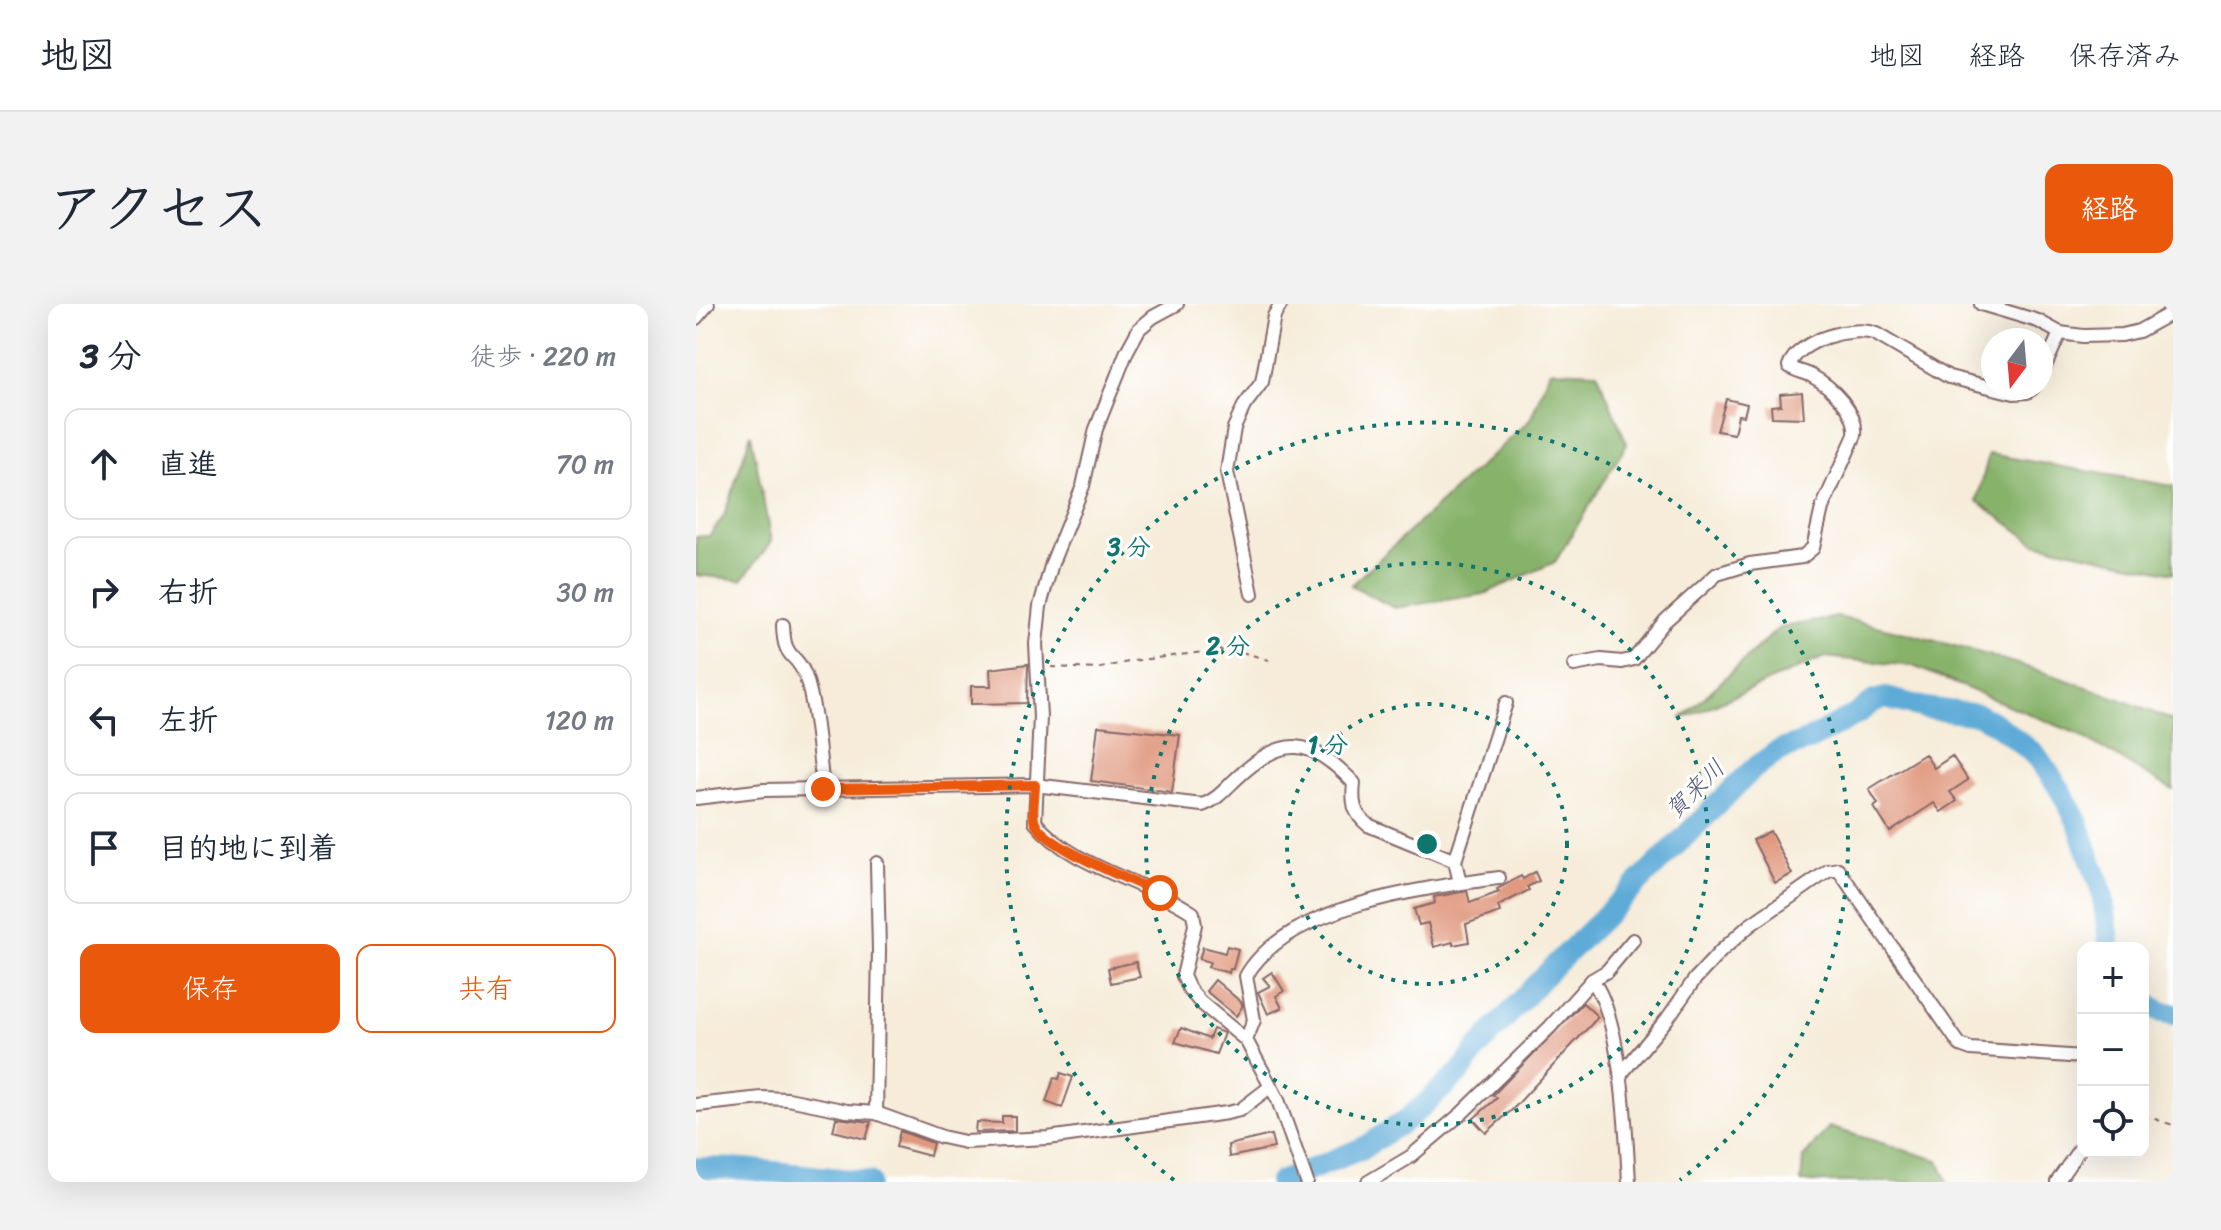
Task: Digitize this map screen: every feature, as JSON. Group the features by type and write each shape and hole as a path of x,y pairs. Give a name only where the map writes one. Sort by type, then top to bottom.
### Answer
{"street":[{"path":"696,318 708,304"},
{"path":"1177,304 1139,329 1113,382 1096,429 1083,486 1052,563 1040,606 1036,644 1040,717 1035,822 1044,833 1076,854 1160,893 1193,913 1195,925 1183,976 1200,1002 1246,1040 1278,1100 1307,1182"},
{"path":"1252,594 1227,472 1234,428 1244,406 1262,382 1274,316 1281,304"},
{"path":"1981,304 2038,321 2060,333 2122,335 2139,331 2173,312"},
{"path":"1574,665 1634,659 1665,621 1717,574 1750,564 1802,557 1813,548 1822,508 1855,435 1856,425 1855,418 1817,378 1794,371 1789,366 1798,351 1845,331 1864,330 1949,377 1981,385"},
{"path":"2053,348 2060,333"},
{"path":"783,625 784,647 804,672 809,692 823,789"},
{"path":"1460,883 1455,861 1506,703"},
{"path":"696,798 764,790 1035,785 1202,805 1211,802 1241,774 1278,749 1306,747 1325,757 1354,783 1353,807 1358,818 1455,861"},
{"path":"876,1113 877,863"},
{"path":"1621,1074 1667,1019 1695,979 1721,951 1750,925 1828,871 1838,869 1960,1045 1971,1049 2077,1057"},
{"path":"1246,1040 1254,1020 1246,976 1283,936 1338,910 1460,883 1499,878"},
{"path":"1368,1182 1410,1157 1462,1113 1550,1027 1592,980 1607,971 1633,940"},
{"path":"1592,980 1601,991 1621,1074 1629,1182"},
{"path":"696,1105 762,1098 788,1099 847,1111 876,1113 965,1142 1048,1138 1227,1113 1240,1110 1270,1087"},
{"path":"2057,1182 2077,1153"}],"path":[{"path":"1038,667 1096,669 1218,650 1269,660"},
{"path":"2149,1117 2173,1125"}],"green space":[{"path":"1550,370 1597,372 1627,444 1555,562 1484,594 1394,608 1351,585 1530,420"},
{"path":"751,434 771,542 742,580 696,575 696,536 709,536 724,516"},
{"path":"1989,454 2173,486 2173,573 2035,543 1977,501"},
{"path":"1838,617 2008,661 2173,721 2173,790 2078,734 1913,666 1825,657 1681,719 1779,628"},
{"path":"1829,1127 1938,1160 1948,1182 1801,1182 1803,1158"}],"building":[{"path":"1802,392 1804,418 1772,417 1771,406 1781,405 1780,394"},
{"path":"1726,399 1747,404 1744,416 1738,415 1734,434 1717,431"},
{"path":"1028,664 1027,703 971,704 971,686 991,686 990,669"},
{"path":"1098,726 1180,735 1172,792 1091,781"},
{"path":"1925,754 1934,768 1952,756 1968,780 1950,792 1957,801 1941,812 1934,803 1890,832 1874,807 1878,804 1869,789"},
{"path":"1770,831 1792,874 1775,883 1753,840"},
{"path":"1535,872 1539,881 1527,887 1529,890 1498,906 1500,912 1466,924 1469,942 1434,947 1428,923 1419,925 1414,909 1435,903 1434,897 1467,891 1470,903 1499,892 1497,889"},
{"path":"1227,946 1238,949 1229,973 1208,967 1210,962 1199,959 1203,947 1225,953"},
{"path":"1136,962 1140,977 1111,983 1108,968"},
{"path":"1272,972 1284,991 1276,996 1282,1008 1268,1014 1258,992 1270,986 1263,978"},
{"path":"1215,980 1242,1003 1236,1016 1206,991"},
{"path":"1583,1003 1598,1017 1513,1109 1486,1133 1473,1119 1497,1098 1493,1095"},
{"path":"1181,1028 1209,1039 1213,1029 1224,1033 1216,1054 1175,1042"},
{"path":"1061,1073 1073,1077 1062,1108 1046,1102 1054,1078 1059,1079"},
{"path":"1002,1116 1015,1116 1015,1131 975,1132 976,1122 1002,1123"},
{"path":"836,1118 871,1122 866,1139 833,1131"},
{"path":"900,1131 933,1143 930,1156 896,1147"},
{"path":"1271,1135 1274,1148 1229,1157 1228,1145"}],"waterway":[{"name":"賀来川","path":"1280,1182 1363,1148 1409,1118 1461,1071 1540,980 1753,769 1776,752 1809,740 1857,714 1874,701 1886,698 1925,708 1979,715 2036,755 2078,823 2102,892 2109,942"},
{"name":"賀来川","path":"2149,1005 2173,1014"},
{"name":"賀来川","path":"696,1168 745,1169 869,1182"}],"route":[{"path":"823,789 1035,785 1035,822 1044,833 1076,854 1160,893"}]}
